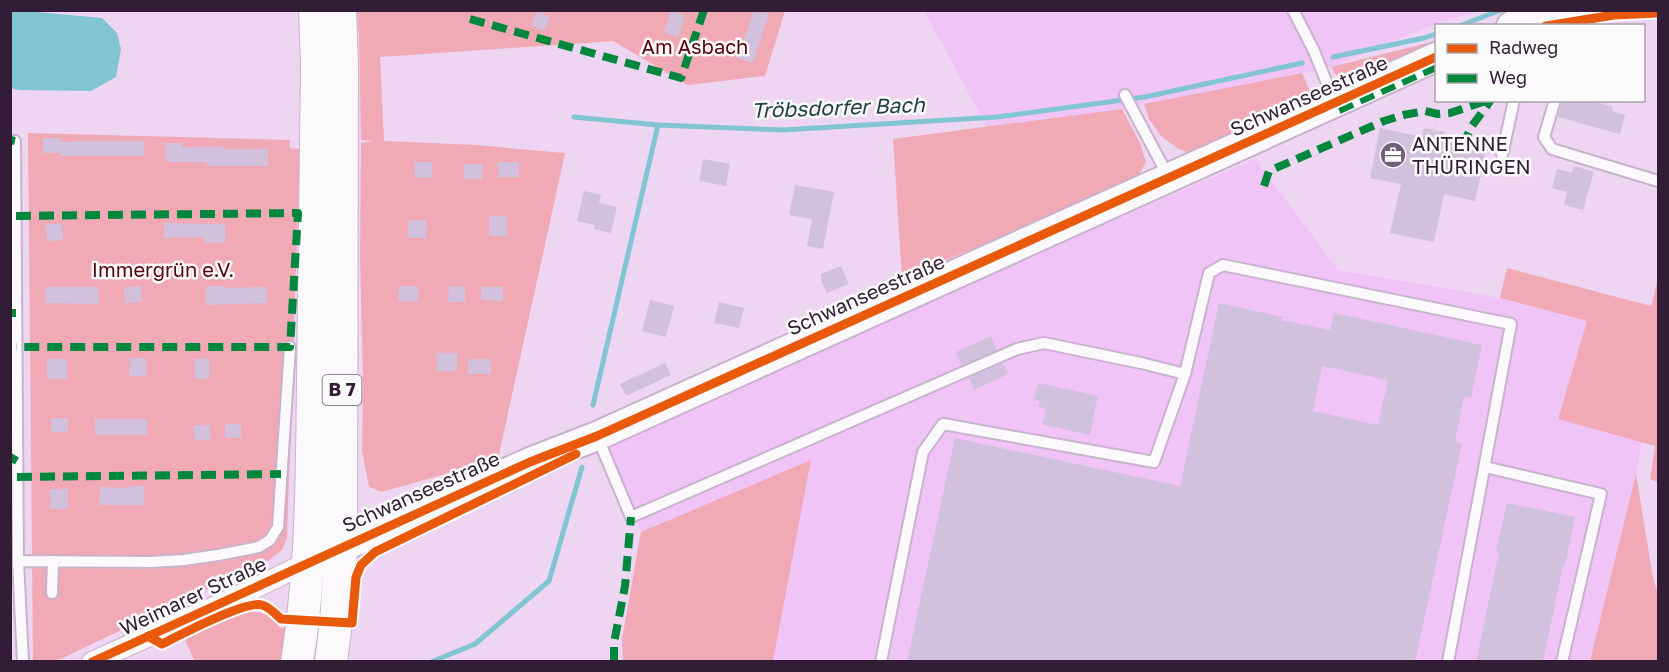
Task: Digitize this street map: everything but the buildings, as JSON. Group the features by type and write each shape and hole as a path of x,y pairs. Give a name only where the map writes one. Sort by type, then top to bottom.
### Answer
{"main road":[{"name":"B 7","path":"297,662 304,621 312,482 317,66 315,10"},
{"name":"B 7","path":"331,662 341,548 340,10"}],"street":[{"path":"1522,24 1575,10"},
{"name":"Schwanseestraße","path":"308,562 530,462 597,436 1435,58"},
{"name":"Weimarer Straße","path":"92,662 308,562"}],"lane":[{"path":"1293,10 1314,51 1335,104"},
{"path":"1125,95 1169,179"},
{"path":"1503,155 1514,102"},
{"path":"1554,102 1544,137 1552,149 1659,181"},
{"path":"15,141 18,561 23,662"},
{"path":"881,662 924,452 943,424 1154,462 1185,374 1209,273 1223,265 1511,324 1449,662"},
{"path":"597,436 631,517 1017,349 1044,343 1185,374"},
{"path":"18,561 184,560 259,547 270,540 278,527 290,347"},
{"path":"1485,467 1602,494 1562,662"},
{"path":"52,593 53,561"}],"path":[{"path":"1432,139 1437,117"}],"shaded area":[{"path":"10,11 102,18 117,33 121,49 116,77 91,91 11,88"},
{"path":"924,11 1479,11 1437,23 1331,67 1122,109 987,127"},
{"path":"1255,159 1338,270 1500,298 1587,321 1558,418 1642,441 1590,662 773,661 811,461 641,532 604,442"}],"green space":[{"name":"Am Asbach","path":"357,11 785,11 765,76 688,85 613,41 380,57 384,141 476,145 565,153 498,459 382,492 369,487 362,451 361,143 374,141 361,140"},
{"path":"1435,41 1435,44 1351,78 1336,75 1331,67"},
{"path":"1302,73 1310,91 1307,103 1201,151 1189,153 1177,148 1161,136 1149,119 1144,104"},
{"path":"1122,109 1140,143 1146,162 1139,175 1076,206 902,278 893,139"},
{"name":"Immergrün e.V.","path":"28,133 290,140 290,148 300,149 287,538 282,550 269,560 56,661 33,661"},
{"path":"12,142 13,586 11,586"},
{"path":"1507,268 1651,306 1658,279 1658,482 1650,479 1655,446 1558,419 1587,321 1500,298"},
{"path":"811,460 773,661 623,661 622,639 641,532"},
{"path":"1636,474 1653,578 1658,594 1658,661 1590,661"},
{"path":"245,612 265,614 280,628 287,628 286,661 195,662 185,640 227,618"}],"waterway":[{"name":"Tröbsdorfer Bach","path":"1464,24 1501,10"},
{"name":"Tröbsdorfer Bach","path":"1333,57 1435,34"},
{"name":"Tröbsdorfer Bach","path":"574,117 658,125 783,130 997,117 1145,97 1302,63"},
{"name":"Tröbsdorfer Bach","path":"593,405 658,125"},
{"name":"Tröbsdorfer Bach","path":"431,662 475,644 549,581 582,467"}],"marked path":[{"path":"470,19 681,78 704,10"},
{"path":"1339,110 1435,67"},
{"path":"1264,186 1269,171 1384,121 1425,111 1438,114 1450,113 1483,102"},
{"path":"1462,146 1472,126 1490,102"},
{"path":"10,140 15,141"},
{"path":"16,216 298,213 290,347 16,347"},
{"path":"10,313 16,313"},
{"path":"10,457 17,461"},
{"path":"17,477 281,474"},
{"path":"614,662 614,643 625,586 631,517"}],"cycle path":[{"path":"1558,24 1614,15 1658,13"},
{"path":"92,662 530,462 597,436 1435,57"},
{"path":"148,636 162,644 213,619 254,605 268,607 281,619 352,623 356,577 361,565 375,552 576,454"}],"place":[{"name":"ANTENNE THÜRINGEN","path":"1393,155"}]}
